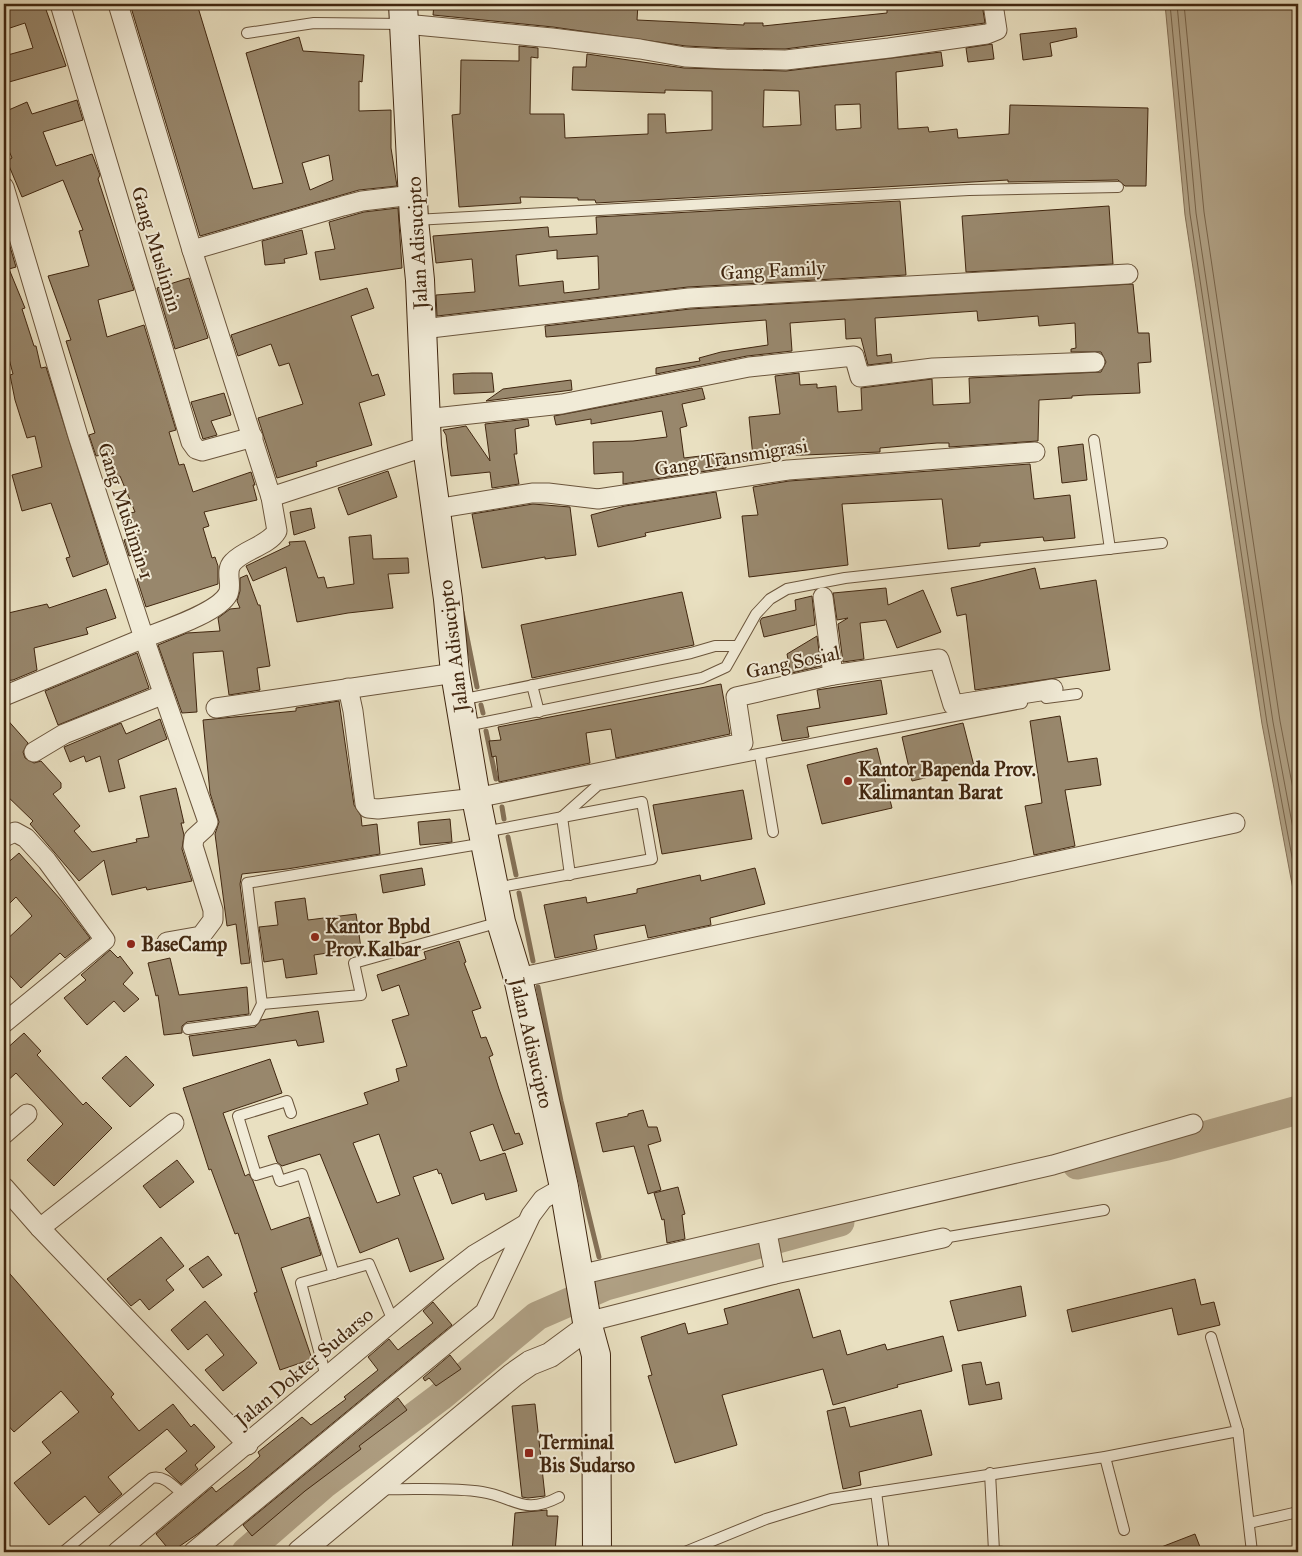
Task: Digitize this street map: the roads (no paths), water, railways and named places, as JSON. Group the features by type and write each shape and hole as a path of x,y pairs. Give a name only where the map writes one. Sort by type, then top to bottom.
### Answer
{"main road":[{"name":"Jalan Adisucipto","path":"404,14 426,432 448,599 455,673 476,798 501,922 518,978 564,1187 583,1300 596,1354 597,1552"}],"street":[{"name":"Gang Muslimin","path":"60,4 191,442 196,449 202,451 253,437"},
{"path":"4,696 211,609 225,599 229,593 228,570 232,563 243,553 272,538 277,531 271,497 253,437 192,250 118,4"},
{"path":"404,14 684,57 786,60 987,34 998,30 993,4"},
{"name":"Gang Muslimin 1","path":"4,187 78,436 162,695 208,822 205,828 194,838 193,846 213,910 213,920 201,936 168,942"},
{"path":"192,250 362,201 414,208"},
{"name":"Gang Family","path":"422,329 690,298 1128,274"},
{"path":"271,497 426,432 749,367 854,356 860,377 934,368 1095,362"},
{"name":"Gang Transmigrasi","path":"435,509 532,493 598,499 788,470 1035,452"},
{"path":"823,597 833,675"},
{"name":"Gang Sosial","path":"476,798 743,743 736,697 833,675 939,659 952,705 1053,689"},
{"path":"216,708 455,673"},
{"path":"348,688 353,711 365,804 368,808 378,810 476,798"},
{"path":"34,752 64,734 162,695"},
{"path":"518,978 1235,823"},
{"path":"4,836 15,832 26,838 47,861 105,940 4,1023"},
{"path":"4,1134 27,1114"},
{"path":"40,1228 174,1123"},
{"path":"550,1355 583,1300 766,1233 1054,1165 1194,1124"},
{"path":"4,1187 40,1228 248,1445"},
{"path":"192,1552 485,1312 491,1304 526,1224 538,1205 564,1187"},
{"name":"Jalan Dokter Sudarso","path":"117,1552 184,1495 248,1445 326,1377 474,1255 526,1224"},
{"path":"766,1233 773,1267"},
{"path":"583,1300 943,1238"},
{"path":"300,1552 513,1375 530,1363 550,1355 596,1354"}],"lane":[{"path":"247,34 314,23 404,14"},
{"path":"414,208 1118,187"},
{"path":"1094,440 1110,549"},
{"path":"461,713 539,712 702,678 726,667 756,614 770,599 787,589 845,578 1162,543"},
{"path":"461,713 532,686 691,654 715,646 737,646"},
{"path":"532,686 539,712"},
{"path":"562,818 598,785 1077,694"},
{"path":"760,755 772,832"},
{"path":"188,1030 254,1020 262,1004 247,883 337,870 484,838 562,818 642,802 652,859 494,888"},
{"path":"562,818 570,874"},
{"path":"262,1004 361,995 354,963 501,922"},
{"path":"291,1113 287,1101 238,1116 256,1175 276,1169 280,1181 302,1174 334,1274"},
{"path":"943,1238 1104,1210"},
{"path":"326,1377 301,1283 369,1264 393,1321"},
{"path":"1211,1337 1238,1431 1252,1552"},
{"path":"685,1552 766,1519 831,1499 990,1473 1105,1457 1238,1431"},
{"path":"1105,1457 1124,1530"},
{"path":"990,1473 994,1550 1004,1552"},
{"path":"63,1552 152,1478 159,1476 184,1495"},
{"path":"377,1489 481,1492 500,1496 518,1505 537,1506 559,1498"},
{"path":"876,1492 884,1552"},
{"path":"1249,1523 1298,1512"}],"water":[{"path":"1165,4 1298,4 1298,916 1262,724 1185,215"}],"waterway":[{"path":"462,612 477,687"},
{"path":"481,705 483,713"},
{"path":"486,731 496,779"},
{"path":"502,807 504,819"},
{"path":"508,837 516,875"},
{"path":"519,893 533,961"},
{"path":"538,987 561,1101 599,1257"},
{"path":"1077,1165 1167,1146 1298,1110"},
{"path":"246,1552 323,1485 440,1397 537,1316 606,1286 840,1222"}],"place":[{"name":"Kantor Bapenda Prov. Kalimantan Barat","path":"848,781"},
{"name":"Kantor Bpbd Prov.Kalbar","path":"315,937"},
{"name":"BaseCamp","path":"131,944"},
{"name":"Terminal Bis Sudarso","path":"529,1453"}]}
